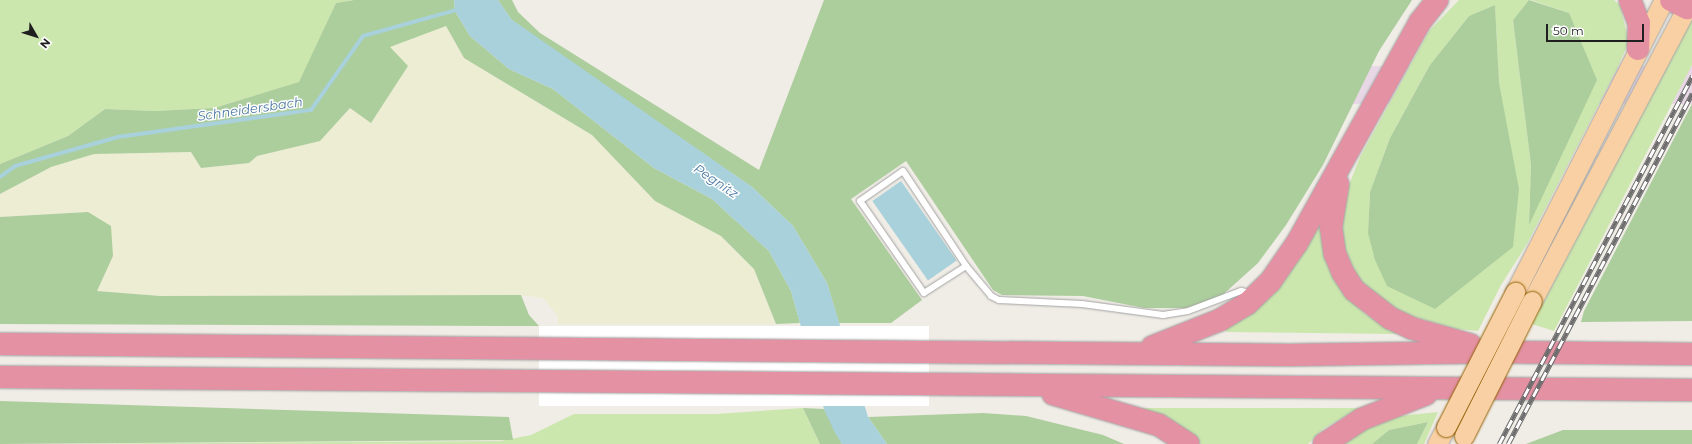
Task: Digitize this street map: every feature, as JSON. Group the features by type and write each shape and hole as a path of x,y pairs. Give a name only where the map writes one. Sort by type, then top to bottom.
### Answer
{"highway":[{"path":"1134,352 1167,343 1220,320 1258,295 1284,264 1343,163 1420,22 1437,0"},
{"path":"1630,0 1639,23 1638,50"},
{"path":"1343,163 1331,228 1335,254 1343,274 1354,290 1390,318 1411,328 1497,352"},
{"path":"0,344 929,350 1289,355 1497,352 1692,354"},
{"path":"0,377 538,381 928,386 1692,390"},
{"path":"1021,386 1133,415 1159,425 1188,444"},
{"path":"1324,444 1376,412 1446,389"}],"main road":[{"path":"1437,444 1664,0"},
{"path":"1462,440 1683,3"}],"lane":[{"path":"966,266 924,293 860,201 904,171 966,266 991,296 999,300 1082,304 1163,315 1188,311 1241,291 1258,295"}],"shaded area":[{"path":"1266,66 1692,66 1692,104 1266,104"}],"green space":[{"path":"0,0 354,0 336,3 300,82 214,108 154,111 105,109 68,136 0,164"},
{"path":"354,0 454,0 455,11 470,36 509,69 553,89 654,168 712,199 769,251 791,291 800,323 776,324 754,269 721,236 655,201 592,135 464,58 446,26 390,47 408,66 371,123 350,108 320,141 257,156 249,163 201,168 191,152 94,154 51,167 0,194 0,164 68,136 105,109 154,111 214,108 299,82 336,3"},
{"path":"498,0 512,0 518,12 540,33 759,170 824,0 1412,0 1379,51 1323,165 1286,225 1258,263 1218,299 1186,308 1144,308 1083,296 1002,295 993,290 906,161 851,199 922,300 891,323 839,323 827,283 793,226 752,187 547,46 511,19"},
{"path":"1459,0 1529,0 1513,20 1531,165 1529,224 1569,13 1531,0 1614,0 1620,5 1629,42 1616,71 1527,244 1501,285 1478,331 1457,329 1404,314 1361,286 1341,240 1345,195 1360,157 1429,31","holes":["1495,5 1499,83 1368,233 1370,192 1390,138 1430,65 1469,16"]},
{"path":"1529,0 1569,13 1597,80 1529,225 1531,165 1513,20"},
{"path":"1495,5 1499,83 1519,189 1513,247 1435,309 1387,286 1375,260 1368,233 1370,192 1390,138 1430,65 1469,16"},
{"path":"1692,18 1692,65 1554,331 1532,324"},
{"path":"446,26 464,58 592,135 655,201 721,236 754,269 776,324 558,324 558,316 543,298 521,295 160,296 97,291 113,256 88,212 0,217 0,194 51,166 94,154 191,152 201,168 249,163 257,156 320,141 350,108 390,47"},
{"path":"1692,104 1692,321 1581,322 1584,311"},
{"path":"88,212 111,226 113,256 97,291 160,296 521,295 529,315 539,326 0,324 0,217"},
{"path":"1323,215 1348,298 1365,314 1397,334 1227,332 1225,329"},
{"path":"0,401 509,417 513,440 0,444"},
{"path":"803,408 820,444 42,444 501,441 531,435 574,414 716,414"},
{"path":"803,408 824,409 842,444 820,444"},
{"path":"1142,408 1359,408 1323,429 1308,444 1201,444 1174,422"},
{"path":"1438,412 1424,444 1417,444 1428,422 1389,430 1372,444 1337,444 1366,427 1399,416"},
{"path":"983,413 1026,416 1103,435 1124,444 887,444 868,417"},
{"path":"1428,422 1417,444 1372,444 1389,430"},
{"path":"1563,430 1692,430 1692,444 1526,444"}],"water":[{"name":"Pegnitz","path":"454,0 498,0 511,19 752,187 793,226 827,283 868,417 887,444 842,444 834,431 824,409 791,291 769,251 712,199 654,168 553,89 509,69 470,36 455,11"},
{"path":"901,181 957,260 928,281 872,201"}],"pier":[{"path":"539,326 929,326 929,406 539,406"}],"waterway":[{"name":"Schneidersbach","path":"0,177 15,166 118,137 311,110 363,36 460,9"}],"railway":[{"path":"1499,444 1692,76"},
{"path":"1508,444 1692,93"}]}
